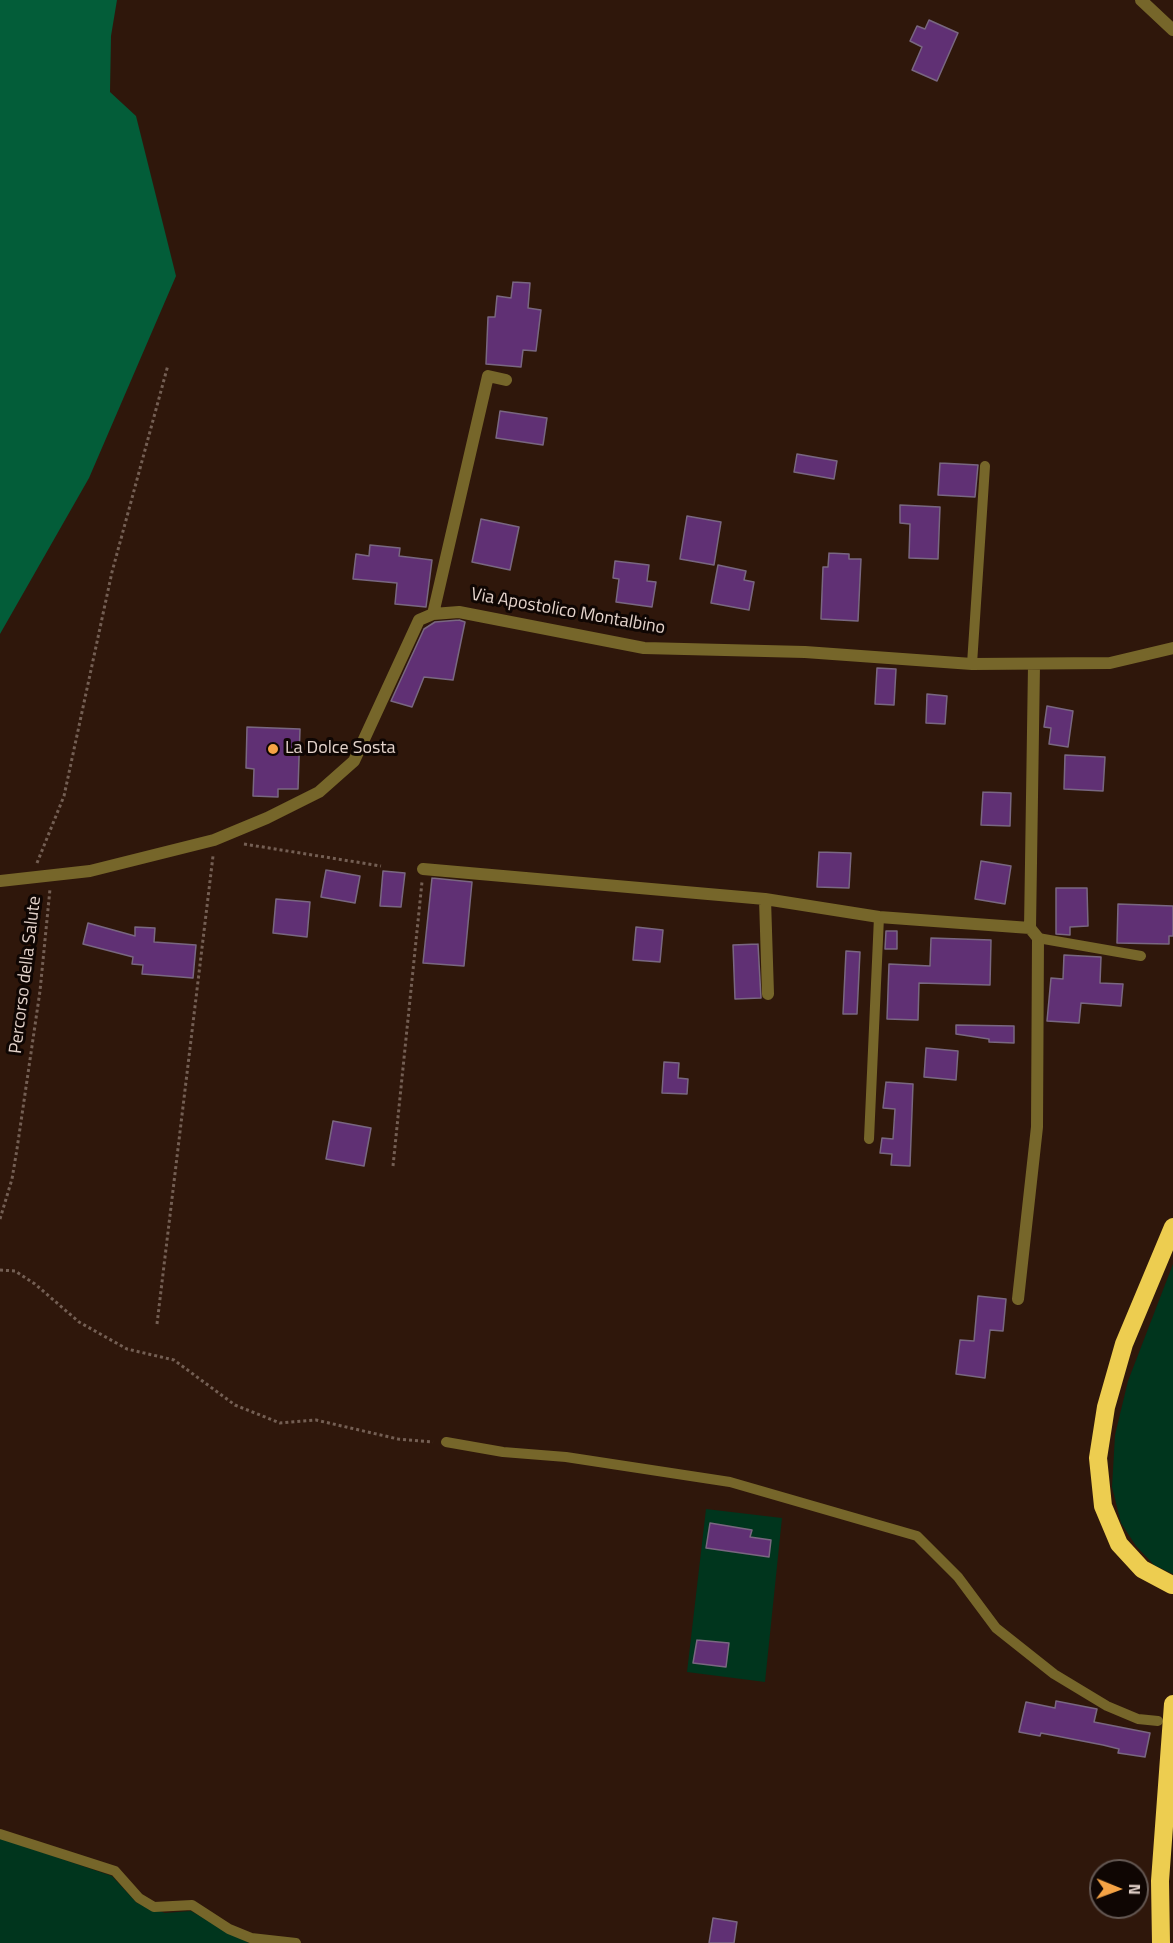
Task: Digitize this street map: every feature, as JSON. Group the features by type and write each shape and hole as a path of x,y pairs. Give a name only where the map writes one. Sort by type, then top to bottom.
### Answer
{"highway":[{"path":"1172,1585 1142,1569 1119,1544 1103,1506 1098,1458 1106,1407 1124,1344 1173,1227"},
{"path":"1161,1943 1160,1881 1173,1704"}],"street":[{"path":"1141,0 1173,30"},
{"path":"0,881 90,871 214,840 267,818 319,792 354,761 419,620 433,614 488,376 506,380"},
{"name":"Via Apostolico Montalbino","path":"433,614 459,612 644,648 804,652 972,664 1110,663 1173,648"},
{"path":"1018,1299 1037,1127 1034,665"},
{"path":"423,868 765,899 879,917 1034,933"},
{"path":"765,899 768,994"}],"lane":[{"path":"972,664 986,466"},
{"path":"869,1139 879,917"},
{"path":"1034,933 1141,956"},
{"path":"446,1442 503,1452 566,1457 730,1482 917,1536 958,1577 996,1628 1054,1674 1107,1706 1138,1719 1158,1721"},
{"path":"0,1834 115,1871 140,1898 154,1907 192,1905 229,1929 251,1938 296,1943"}],"path":[{"path":"31,878 64,796 111,572 168,365"},
{"path":"157,1324 214,840 381,866"},
{"path":"393,1166 423,868"},
{"name":"Percorso della Salute","path":"0,1219 12,1179 27,1082 40,992 51,876"},
{"path":"0,1270 15,1270 79,1322 127,1349 174,1360 235,1405 280,1423 316,1420 398,1439 446,1442"}],"green space":[{"path":"0,0 117,0 111,36 110,92 136,116 176,276 89,478 0,634"},
{"path":"1173,1264 1173,1574 1154,1565 1136,1546 1121,1523 1112,1487 1115,1435 1128,1381"},
{"path":"706,1509 782,1518 765,1682 687,1672"},
{"path":"0,1838 112,1876 137,1903 165,1913 191,1911 249,1943 0,1943"}],"building":[{"path":"929,20 958,33 937,81 912,70 922,47 910,41 917,26 925,29"},
{"path":"513,282 530,283 528,308 541,310 536,351 523,350 521,367 486,364 488,317 495,317 497,296 511,298"},
{"path":"500,411 547,418 543,445 496,438"},
{"path":"797,454 837,461 834,479 794,472"},
{"path":"940,463 978,465 975,497 938,495"},
{"path":"900,505 940,507 938,559 909,558 910,524 900,523"},
{"path":"687,516 721,522 714,565 680,559"},
{"path":"481,519 519,527 510,570 472,562"},
{"path":"370,545 400,548 399,556 432,560 426,607 395,604 397,583 353,579 356,554 369,556"},
{"path":"829,553 849,554 849,559 861,559 858,621 821,619 823,567 828,567"},
{"path":"615,561 649,565 647,581 656,582 652,607 616,602 619,579 613,578"},
{"path":"718,565 746,571 744,580 754,582 749,610 711,603"},
{"path":"459,620 465,622 453,680 424,677 412,707 391,701 424,629 435,622"},
{"path":"877,668 896,669 894,705 875,704"},
{"path":"927,694 947,696 945,724 926,723"},
{"path":"1047,706 1073,711 1068,747 1049,744 1051,728 1044,727"},
{"name":"La Dolce Sosta","path":"247,727 300,729 298,789 278,789 278,797 253,796 254,769 246,768"},
{"path":"1065,755 1105,757 1103,791 1064,789"},
{"path":"983,792 1011,793 1010,826 981,825"},
{"path":"819,852 851,853 849,888 817,887"},
{"path":"981,861 1011,866 1005,904 975,899"},
{"path":"326,870 360,876 355,903 321,897"},
{"path":"383,871 405,873 401,907 380,906"},
{"path":"432,878 472,882 464,966 423,963"},
{"path":"1056,888 1087,888 1088,926 1070,927 1070,935 1056,934"},
{"path":"276,899 310,902 307,937 273,933"},
{"path":"1118,904 1173,906 1173,936 1169,936 1169,944 1117,943"},
{"path":"88,923 135,936 135,927 155,928 154,942 196,945 193,978 142,974 143,965 132,964 133,957 83,944"},
{"path":"636,927 663,930 660,962 633,960"},
{"path":"886,931 897,931 897,949 885,949"},
{"path":"931,938 991,940 990,985 919,983 918,1020 887,1019 889,964 930,966"},
{"path":"758,944 761,998 735,999 733,945"},
{"path":"846,951 860,952 857,1014 843,1014"},
{"path":"1064,955 1101,957 1100,983 1123,984 1121,1006 1081,1003 1079,1023 1047,1021 1051,978 1063,979"},
{"path":"956,1025 1014,1026 1014,1043 989,1042 989,1039 956,1034"},
{"path":"926,1048 958,1051 956,1080 924,1077"},
{"path":"664,1062 679,1063 678,1078 688,1079 687,1094 662,1093"},
{"path":"886,1082 913,1084 910,1166 891,1165 892,1154 880,1153 882,1138 893,1139 895,1109 883,1108"},
{"path":"333,1121 371,1128 364,1166 326,1159"},
{"path":"978,1296 1006,1299 1003,1331 990,1330 985,1378 956,1374 960,1340 974,1341"},
{"path":"710,1523 752,1530 750,1537 771,1540 769,1557 706,1548"},
{"path":"697,1640 729,1643 726,1667 693,1663"},
{"path":"1056,1701 1097,1709 1094,1722 1150,1733 1145,1757 1118,1753 1119,1749 1103,1745 1041,1733 1040,1736 1019,1732 1026,1702 1055,1708"},
{"path":"713,1918 737,1922 734,1943 709,1943"}],"place":[{"name":"La Dolce Sosta","path":"273,749"}]}
